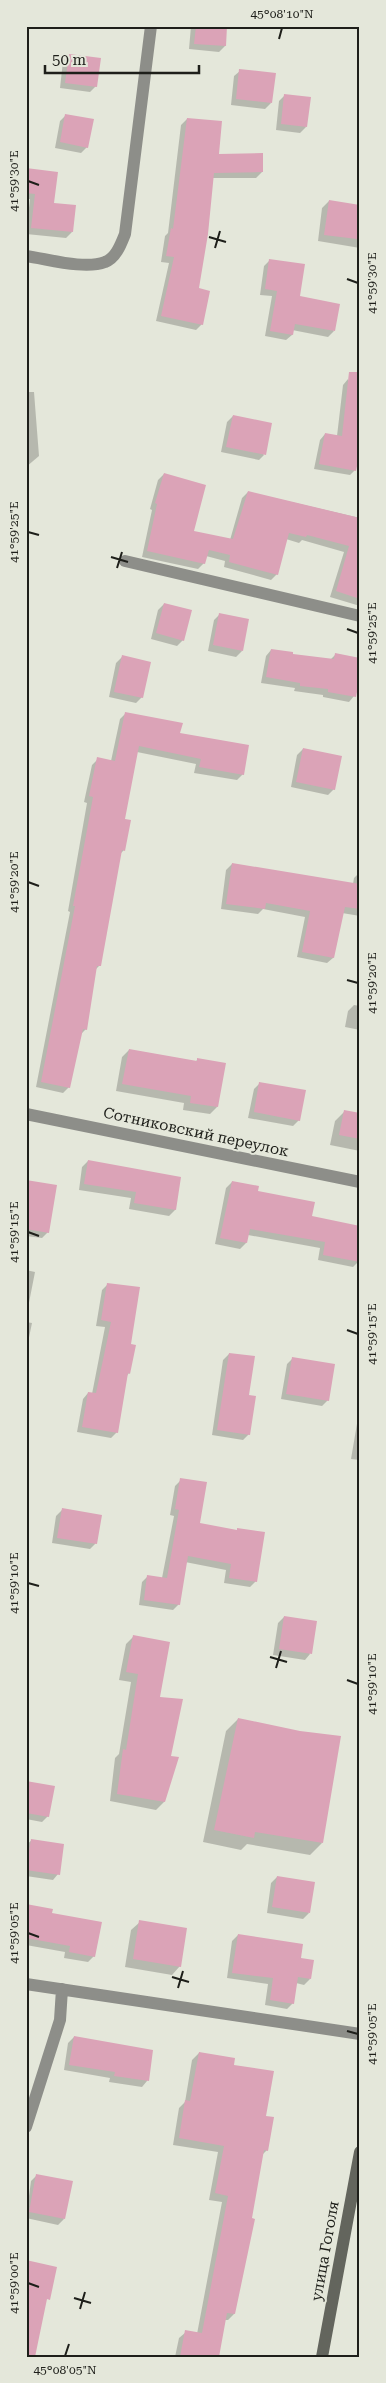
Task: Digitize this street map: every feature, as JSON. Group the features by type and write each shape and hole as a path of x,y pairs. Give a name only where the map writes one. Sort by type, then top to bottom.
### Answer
{"main road":[{"name":"улица Гоголя","path":"322,2357 360,2152"}],"street":[{"path":"26,256 89,265 106,262 117,251 125,234 150,26"},
{"path":"125,561 360,616"},
{"name":"Сотниковский переулок","path":"26,1114 360,1182"},
{"path":"26,1984 360,2034"},
{"path":"26,2127 60,2020 62,1989"}],"building":[{"path":"196,26 227,26 226,46 194,44"},
{"path":"69,54 101,58 97,87 65,83"},
{"path":"239,69 276,73 272,103 236,99"},
{"path":"284,94 311,97 307,127 281,124"},
{"path":"65,114 94,119 88,148 60,142"},
{"path":"187,118 222,121 219,154 263,153 263,172 214,173 208,234 199,288 210,291 203,325 161,316 174,257 166,256 171,228 173,229"},
{"path":"26,168 58,172 54,203 76,205 73,232 31,228 35,194 26,193"},
{"path":"329,200 360,205 357,239 324,235"},
{"path":"269,259 305,264 300,296 340,304 335,331 295,324 293,335 270,331 277,291 265,289"},
{"path":"349,372 360,372 360,452 356,471 319,464 325,433 342,436"},
{"path":"233,415 272,423 266,455 226,447"},
{"path":"164,473 206,485 194,531 233,539 248,491 360,518 360,599 336,591 349,546 307,535 306,537 289,533 278,575 229,562 230,555 209,550 205,564 147,551 157,504 155,503"},
{"path":"164,603 192,610 184,641 156,633"},
{"path":"219,613 249,619 243,651 213,645"},
{"path":"271,649 334,659 335,653 360,658 360,676 356,697 328,692 328,689 300,686 300,683 266,677"},
{"path":"122,655 151,662 143,698 114,692"},
{"path":"125,712 183,723 180,733 249,745 244,775 199,767 201,759 139,746 125,819 131,820 125,851 122,850 101,966 97,966 87,1030 83,1029 70,1088 41,1082 75,906 73,906 93,797 89,796 97,757 115,761"},
{"path":"303,748 342,756 335,790 296,782"},
{"path":"232,863 360,884 360,909 345,907 334,958 302,952 310,911 266,903 265,909 226,904"},
{"path":"129,1049 197,1061 197,1058 226,1063 218,1107 190,1103 191,1096 122,1084"},
{"path":"259,1082 306,1090 300,1121 254,1112"},
{"path":"344,1110 360,1113 360,1139 339,1135"},
{"path":"88,1160 181,1177 176,1210 134,1203 136,1192 84,1184"},
{"path":"26,1180 57,1185 49,1233 26,1229"},
{"path":"232,1181 259,1186 258,1191 315,1202 312,1216 360,1226 360,1262 323,1255 325,1242 250,1229 247,1243 220,1238"},
{"path":"107,1283 140,1287 131,1344 136,1345 130,1374 128,1373 118,1433 82,1427 88,1392 96,1393 111,1322 101,1320"},
{"path":"229,1353 255,1356 249,1395 256,1396 250,1435 217,1430"},
{"path":"292,1357 335,1364 329,1401 286,1394"},
{"path":"180,1478 207,1482 200,1523 237,1530 237,1528 265,1532 257,1582 229,1578 231,1564 188,1556 180,1605 144,1600 147,1575 167,1578 179,1510 175,1509"},
{"path":"62,1508 102,1515 97,1544 57,1538"},
{"path":"284,1616 317,1621 312,1654 279,1649"},
{"path":"133,1635 170,1642 160,1697 183,1699 171,1756 179,1757 165,1802 117,1794 123,1749 126,1750 138,1674 126,1672"},
{"path":"238,1718 300,1731 341,1736 323,1843 255,1832 254,1838 214,1830"},
{"path":"26,1781 55,1786 49,1817 26,1813"},
{"path":"31,1839 64,1844 60,1875 26,1870"},
{"path":"277,1876 315,1882 310,1913 272,1907"},
{"path":"26,1904 53,1909 52,1913 102,1922 95,1957 69,1952 70,1946 26,1938"},
{"path":"139,1920 187,1928 181,1967 133,1959"},
{"path":"238,1934 303,1944 301,1958 314,1960 311,1979 298,1977 294,2004 270,2000 273,1978 232,1973"},
{"path":"74,2036 153,2050 149,2081 114,2076 115,2072 69,2065"},
{"path":"199,2052 235,2058 234,2065 274,2071 266,2116 274,2117 268,2151 264,2150 252,2218 255,2219 235,2314 227,2313 219,2357 180,2357 185,2330 202,2333 228,2196 215,2193 224,2146 179,2138 185,2100 190,2101"},
{"path":"36,2174 73,2181 65,2219 29,2212"},
{"path":"26,2260 57,2267 50,2300 47,2299 35,2357 26,2357"}]}
